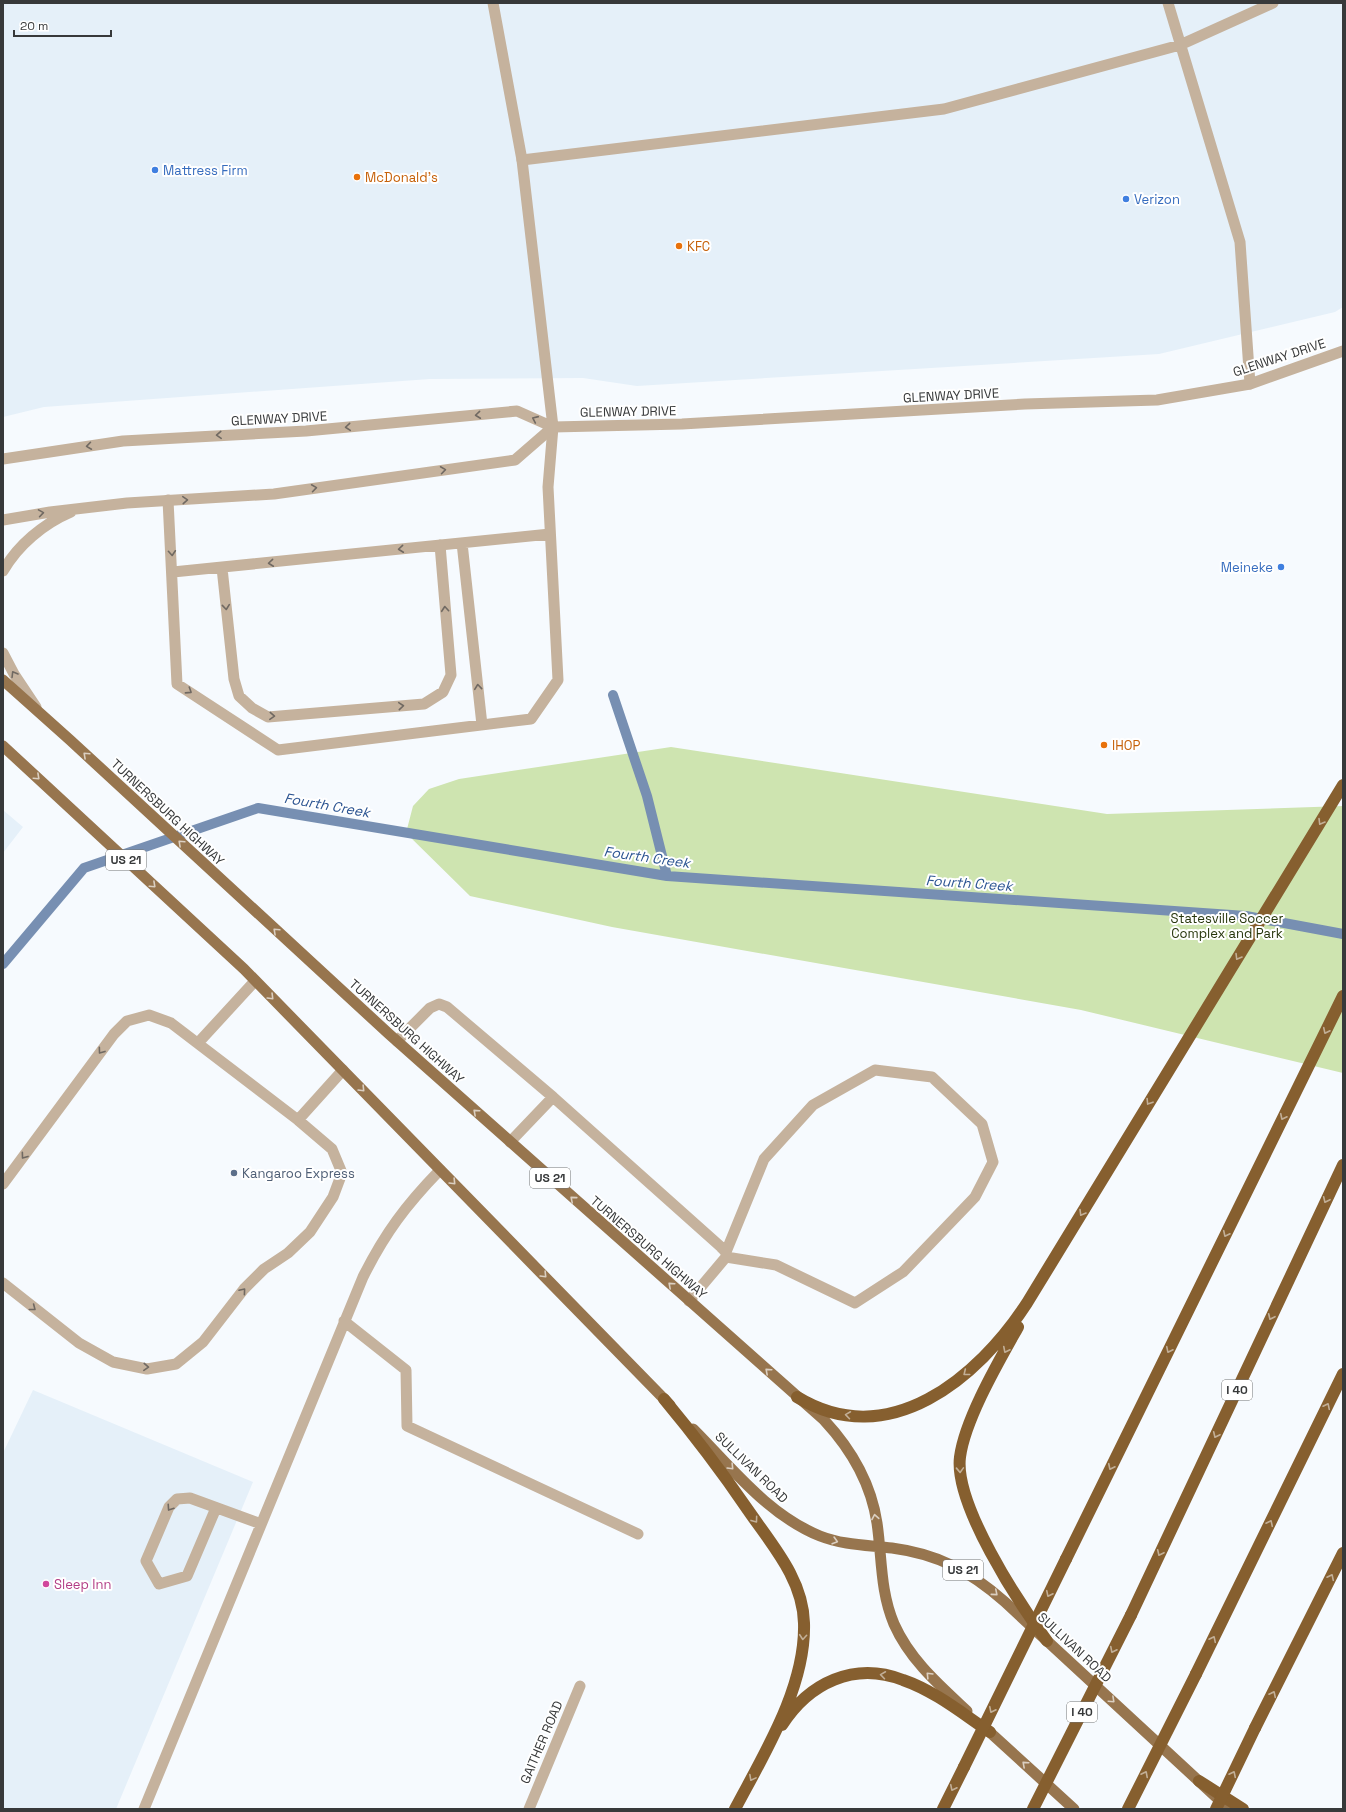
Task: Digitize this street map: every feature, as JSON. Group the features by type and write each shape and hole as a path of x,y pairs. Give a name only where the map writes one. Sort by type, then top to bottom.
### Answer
{"highway":[{"path":"797,1397 820,1409 856,1416 890,1415 920,1404 953,1384 993,1348 1018,1318 1043,1278 1342,787"},
{"path":"943,1809 1343,996"},
{"name":"I 40","path":"1033,1809 1131,1615 1343,1165"},
{"path":"1043,1278 972,1417 962,1447 959,1467 961,1484 966,1499 987,1543 1024,1608 1047,1641"},
{"path":"1128,1809 1343,1374"},
{"path":"664,1399 708,1453 788,1568 798,1591 804,1623 800,1664 793,1687 768,1746 735,1809"},
{"path":"1216,1809 1343,1552"},
{"path":"768,1746 786,1719 817,1688 834,1679 864,1673 892,1676 913,1684 948,1704 990,1732"},
{"path":"1199,1781 1242,1809"}],"main road":[{"name":"TURNERSBURG HIGHWAY","path":"3,680 397,1042 797,1397"},
{"name":"US 21","path":"6,748 244,969 664,1399"},
{"name":"US 21","path":"797,1397 832,1429 847,1447 859,1468 873,1506 881,1574 887,1605 894,1623 906,1646 930,1676 1074,1809"},
{"name":"SULLIVAN ROAD","path":"664,1399 758,1494 789,1520 831,1540 854,1545 922,1554 966,1571 986,1585 1229,1809"}],"street":[{"path":"168,500 173,572 177,684 278,750 531,719 558,680 548,487 553,427 522,160 493,3"},
{"path":"1168,3 1240,242 1250,384"},
{"path":"522,160 944,109 1180,45 1273,3"},
{"name":"GLENWAY DRIVE","path":"3,459 123,441 306,431 517,411 553,427 682,424 1025,404 1156,400 1250,384 1343,351"},
{"path":"3,520 80,508 168,500 274,494 515,460 553,427"},
{"path":"3,571 15,554 44,527 80,508"},
{"path":"173,572 550,534"},
{"path":"462,543 482,725"},
{"path":"222,568 234,679 239,696 252,708 268,717 424,704 443,692 451,675 440,545"},
{"path":"3,653 14,674 44,717"},
{"path":"198,1043 255,981"},
{"path":"397,1042 430,1008 439,1004 447,1007 553,1097 726,1254 776,1265 855,1303 903,1272 975,1197 993,1162 982,1124 932,1077 875,1070 813,1105 764,1159 726,1254 689,1301"},
{"path":"3,1184 114,1034 126,1022 149,1014 171,1022 298,1120 332,1149 342,1173 333,1197 310,1232 288,1253 264,1269 244,1290 203,1342 176,1364 147,1368 113,1362 78,1343 3,1283"},
{"path":"298,1120 343,1070"},
{"path":"510,1142 553,1097"},
{"path":"144,1809 363,1277 384,1237 405,1207 440,1170"},
{"path":"344,1321 406,1370 406,1426 638,1534"},
{"path":"216,1508 188,1576 159,1584 146,1560 169,1507 177,1499 190,1498 261,1524"},
{"name":"GAITHER ROAD","path":"529,1809 580,1686"}],"shaded area":[{"path":"3,3 1343,3 1343,307 1335,312 1159,354 637,386 583,378 430,379 44,407 3,417"},
{"path":"3,810 23,827 3,853"},
{"path":"33,1390 253,1482 116,1809 3,1809 3,1453"}],"green space":[{"name":"Statesville Soccer Complex and Park","path":"671,747 1107,814 1343,806 1343,1073 1081,1010 612,927 470,896 406,833 413,806 429,789 459,779"}],"waterway":[{"path":"613,695 647,796 667,876"},
{"name":"Fourth Creek","path":"3,964 84,868 258,808 667,876 1246,916 1343,934"}],"place":[{"name":"Mattress Firm","path":"155,170"},
{"name":"McDonald's","path":"357,177"},
{"name":"Verizon","path":"1126,199"},
{"name":"KFC","path":"679,246"},
{"name":"Meineke","path":"1281,567"},
{"name":"IHOP","path":"1104,745"},
{"name":"Kangaroo Express","path":"234,1173"},
{"name":"Sleep Inn","path":"46,1584"}]}
